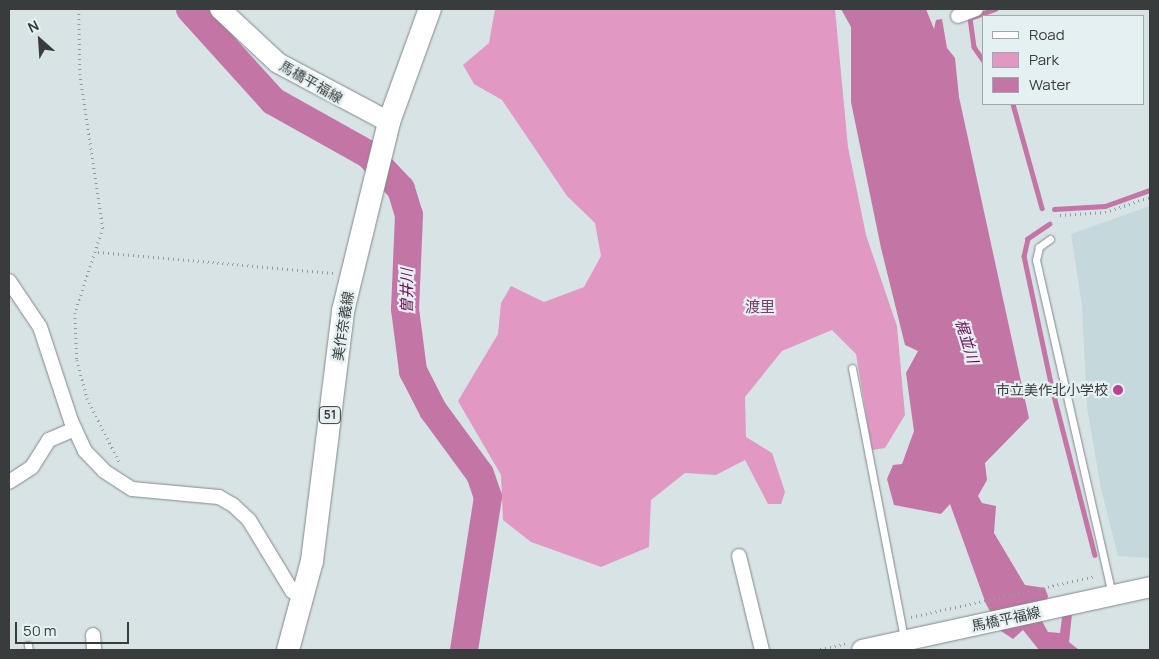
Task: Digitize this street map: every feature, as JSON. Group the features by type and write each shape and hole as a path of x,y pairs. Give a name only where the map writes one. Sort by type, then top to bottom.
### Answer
{"main road":[{"name":"馬橋平福線","path":"220,9 278,63 389,122"},
{"name":"美作奈義線","path":"288,650 312,561 352,276 389,122 430,9"},
{"name":"馬橋平福線","path":"862,650 1150,587"}],"street":[{"path":"958,16 976,9"},
{"path":"9,281 40,327 59,392 75,429 86,450 104,471 132,489 219,497 233,505 248,520 292,591 302,598"},
{"path":"9,482 32,467 49,440 75,429"},
{"path":"739,556 762,650"},
{"path":"93,635 94,650"}],"lane":[{"path":"1050,239 1039,247 1036,260 1110,596"},
{"path":"852,368 908,640"}],"path":[{"path":"79,9 80,74 103,219 98,252 75,313 77,360 87,398 132,489"},
{"path":"1060,215 1105,212 1150,198"},
{"path":"98,252 352,276"},
{"path":"907,618 1100,575"}],"shaded area":[{"name":"市立美作北小学校","path":"1150,206 1150,558 1118,556 1101,489 1087,407 1082,306 1071,234"}],"green space":[{"path":"495,9 835,9 848,147 866,235 897,326 905,415 885,448 872,450 856,354 832,330 782,351 745,397 746,437 772,453 785,492 781,504 768,504 745,460 716,475 685,473 651,500 649,547 601,567 531,542 503,520 501,475 458,401 498,334 501,303 511,286 544,302 584,287 601,256 595,223 567,196 502,100 474,84 463,65 489,43"}],"water":[{"name":"梶並川","path":"841,9 926,9 934,29 936,20 942,19 947,48 955,58 959,97 1029,418 985,463 987,480 978,496 982,503 996,506 994,533 1025,585 1045,588 1048,596 1042,621 1048,632 1060,633 1063,610 1072,614 1069,642 1079,650 1039,650 1023,630 1013,639 1001,631 986,604 950,504 941,514 894,505 887,479 893,465 902,464 914,431 906,373 918,351 905,345 881,248 851,102 851,27"}],"waterway":[{"name":"曽井川","path":"190,9 273,101 368,154 401,189 409,215 405,309 413,371 433,410 480,474 488,497 464,650"},
{"path":"970,18 995,9"},
{"path":"970,18 974,47 982,59"},
{"path":"1013,105 1042,208"},
{"path":"1054,209 1105,206 1150,190"},
{"path":"1050,224 1028,239 1024,256 1053,392 1095,555"}],"place":[{"name":"市立美作北小学校","path":"1118,390"}],"district":[{"name":"渡里","path":"760,307"}]}
